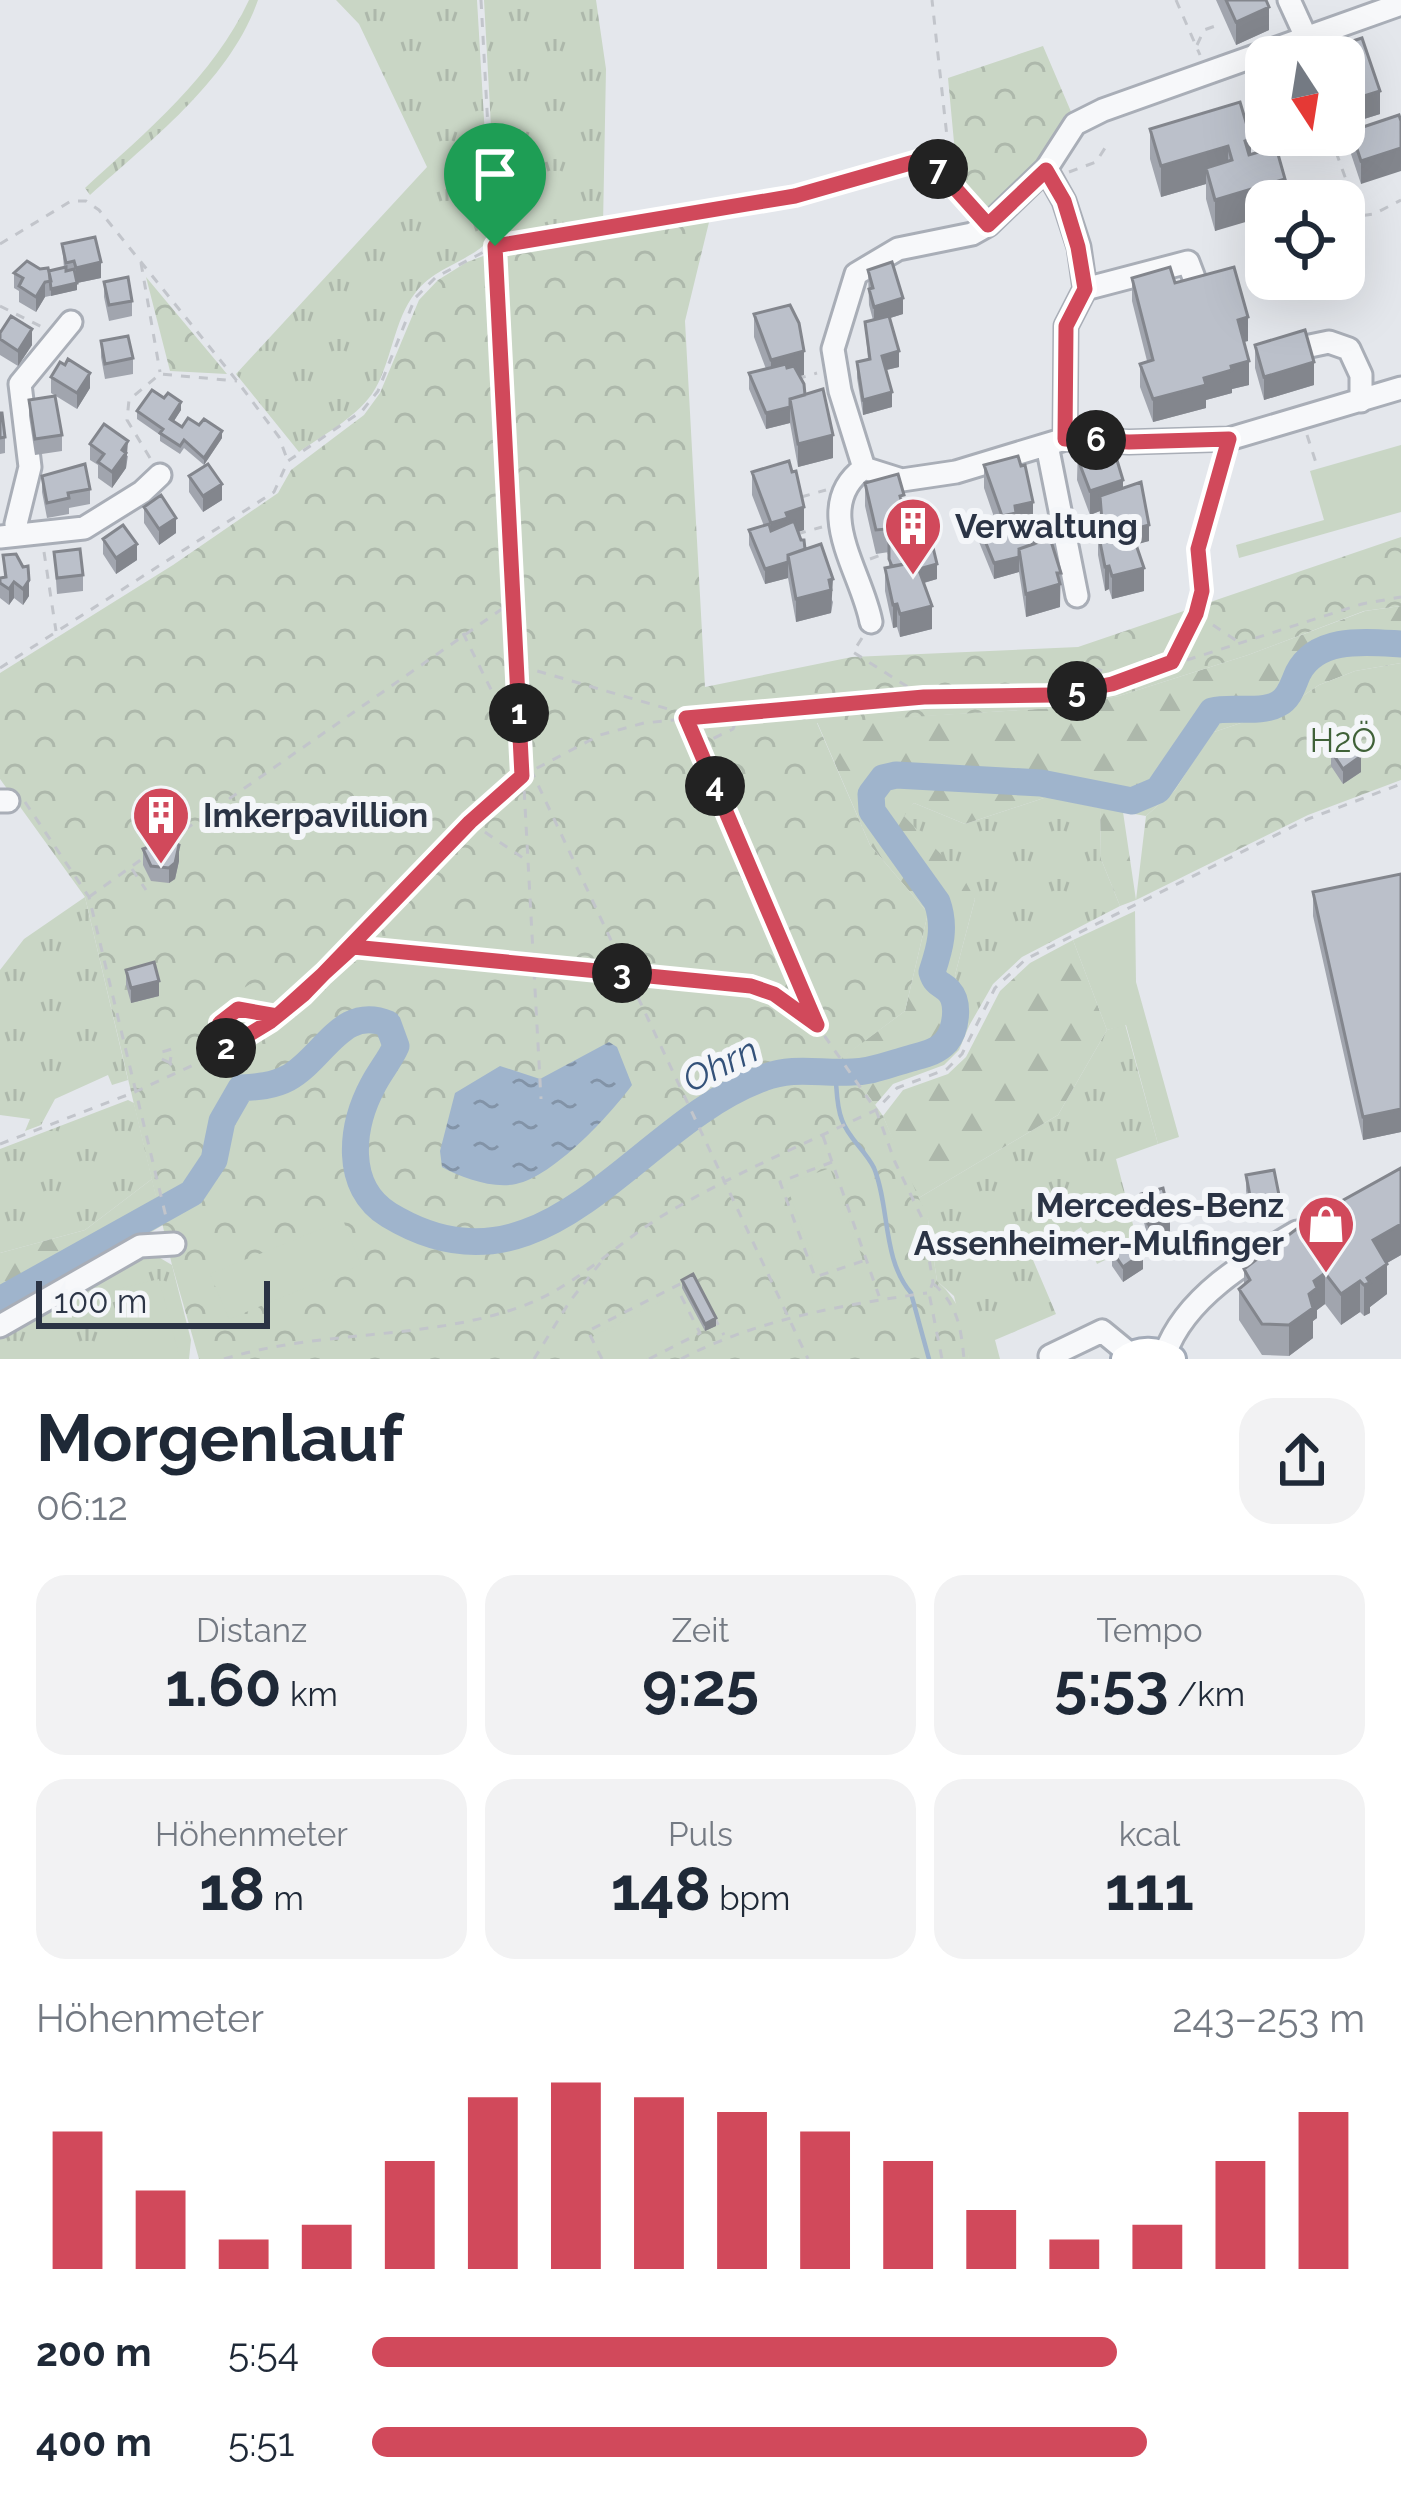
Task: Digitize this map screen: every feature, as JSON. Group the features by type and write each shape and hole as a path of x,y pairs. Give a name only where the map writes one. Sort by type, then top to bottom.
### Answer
{"main road":[{"path":"1127,1357 1141,1351 1169,1356"}],"street":[{"path":"1289,0 1299,36"},
{"path":"1302,36 1401,4"},
{"path":"864,468 832,349 856,274 898,249 972,234 988,225 1048,174 1075,124 1245,58"},
{"path":"1048,174 1064,201 1085,289 1066,326 1056,442 1077,596"},
{"path":"1085,289 1188,262 1202,299"},
{"path":"8,536 16,524 30,467 10,385 65,329"},
{"path":"1262,356 1329,342 1349,349 1361,375 1361,401"},
{"path":"864,468 902,480 956,472 1056,442 1229,439 1401,388"},
{"path":"864,468 845,484 839,507 851,565 867,597 872,622"},
{"path":"8,536 84,528 142,492 160,475"},
{"path":"1169,1356 1172,1334 1208,1292 1322,1218"},
{"path":"0,1326 171,1233"},
{"path":"1050,1356 1102,1331 1127,1357"}],"path":[{"path":"481,0 542,1100"},
{"path":"288,461 370,401 416,298 436,277 495,246 795,196 942,153 948,146 932,0"},
{"path":"1176,0 1207,73"},
{"path":"1196,46 1204,31 1221,24"},
{"path":"1048,174 1096,162 1106,148"},
{"path":"1337,156 1359,216 1401,200"},
{"path":"928,158 988,225"},
{"path":"1335,175 1342,172"},
{"path":"0,244 71,201 86,201 99,210 237,381 279,437 288,461 274,492 0,668"},
{"path":"140,260 160,374"},
{"path":"0,306 65,329"},
{"path":"787,382 836,368"},
{"path":"160,475 127,420 129,400 160,374 237,381"},
{"path":"1300,416 1318,469"},
{"path":"1172,662 1202,591 1198,549 1229,439"},
{"path":"797,498 845,484"},
{"path":"790,538 841,522"},
{"path":"42,533 58,632"},
{"path":"851,565 893,551"},
{"path":"0,1144 135,1092 224,1050 277,1016 353,947 470,822 522,776 600,735 644,723 741,713 924,697 1070,692 1112,684 1362,604 1401,597"},
{"path":"166,843 513,602"},
{"path":"1196,614 1240,643"},
{"path":"872,622 853,652 924,697"},
{"path":"463,633 808,1359"},
{"path":"518,665 682,713 708,741 733,729 741,713"},
{"path":"1070,692 1074,676 1096,669 1107,672 1112,684"},
{"path":"689,718 817,1025 876,1109 922,1218 942,1359"},
{"path":"224,1359 477,1320 526,1305 566,1285 652,1222 724,1181 876,1109 897,1088 947,1069 962,1054 995,988 1026,959 1308,819 1401,784"},
{"path":"4,801 25,802 89,897 171,1233"},
{"path":"470,822 528,861"},
{"path":"89,897 148,855"},
{"path":"131,867 146,890"},
{"path":"353,947 751,986 774,994 817,1025"},
{"path":"224,1050 220,1023 238,1009 277,1016"},
{"path":"170,1063 176,1073"},
{"path":"822,1134 880,1300"},
{"path":"832,1162 780,1182 815,1276 866,1260"},
{"path":"534,1359 570,1301 605,1258"},
{"path":"602,1359 587,1331 693,1277"},
{"path":"932,1282 950,1298 964,1335 964,1359"},
{"path":"649,1359 700,1333 676,1286"},
{"path":"681,1359 724,1336 789,1318 929,1292"},
{"path":"714,1317 724,1336"},
{"path":"238,1354 247,1359"}],"green space":[{"path":"249,0 258,0 245,29 209,82 90,195 85,188 198,78"},
{"path":"336,0 477,0 491,238 424,283 408,303 372,394 347,419 299,452 236,374 427,167 359,24"},
{"path":"484,0 596,0 606,69 603,225 507,241 497,236"},
{"path":"1043,46 1072,114 1010,194 986,214 938,160 955,153 948,78"},
{"path":"711,214 685,321 705,687 852,657 1078,647 1401,537 1401,606 1364,611 1119,696 1054,708 817,723 870,845 928,913 905,1011 842,1058 883,1116 928,1219 937,1281 962,1316 969,1359 199,1359 172,1265 85,897 0,779 0,673 278,493 291,470 364,415 380,393 419,300 438,280 467,262 508,247"},
{"path":"146,277 227,374 170,371"},
{"path":"1401,445 1401,512 1239,558 1236,545 1324,520 1310,471"},
{"path":"1401,606 1401,663 1355,671 1319,685 1285,708 1211,733 1175,790 1146,816 1123,812 1136,900 1120,906 1101,859 1100,808 1047,797 965,824 914,803 904,816 963,877 975,899 955,975 969,1026 959,1050 944,1065 893,1084 875,1105 841,1058 905,1011 928,913 870,845 817,722 1054,708 1119,696 1365,611"},
{"name":"H2Ö","path":"1401,663 1401,780 1308,815 1136,900 1146,816 1175,790 1211,733 1285,708 1319,685 1355,671"},
{"path":"1047,797 1100,808 1101,859 1120,906 1022,957 993,984 969,1026 955,975 975,899 903,815 914,803 965,824"},
{"path":"85,897 128,1080 112,1085 108,1075 55,1099 41,1125 25,1131 30,1119 0,1115 0,970 24,939"},
{"path":"1135,911 1136,982 1179,1137 1158,1144 1126,1025 1107,1030 1073,940"},
{"path":"1073,940 1107,1030 1058,1115 917,1199 883,1116 903,1090 948,1074 966,1057 1000,991 1030,963"},
{"path":"250,984 274,1010 214,1049 201,1017"},
{"path":"1125,1024 1158,1144 1116,1159 1138,1244 1097,1264 1081,1227 1033,1260 1056,1314 995,1340 1000,1359 969,1359 954,1296 937,1281 928,1220 917,1199 1058,1115 1107,1030"},
{"path":"128,1100 134,1103 152,1179 85,1230 0,1253 0,1149"},
{"path":"830,1168 862,1257 818,1272 786,1184"},
{"path":"152,1179 163,1225 0,1322 0,1253 85,1230"},
{"path":"343,1220 361,1265 229,1319 210,1274"},
{"path":"155,1255 172,1265 191,1340 189,1359 0,1359 0,1331 136,1258"},
{"path":"159,1279 180,1359 133,1359 115,1290"},
{"path":"677,1293 697,1333 646,1359 604,1359 592,1337"}],"water":[{"path":"609,1042 617,1047 632,1085 564,1157 531,1179 507,1185 478,1182 442,1167 440,1151 455,1093 500,1066 540,1079"}],"building":[{"path":"1226,0 1266,0 1269,7 1236,22"},
{"path":"1365,47 1380,91 1365,96"},
{"path":"1240,102 1245,156 1279,156 1285,179 1245,180 1245,191 1215,200 1206,168 1232,160 1228,146 1161,166 1150,129"},
{"path":"1399,115 1401,148 1361,161 1365,126"},
{"path":"95,237 101,262 76,268 74,261 66,263 62,244"},
{"path":"27,261 48,268 51,281 45,282 36,297 19,286 23,278 14,273"},
{"path":"892,262 903,298 874,307 868,270"},
{"path":"66,267 66,271 74,269 77,283 51,289 49,271"},
{"path":"1170,267 1175,283 1234,267 1248,317 1238,320 1249,361 1204,378 1206,385 1153,399 1140,364 1153,360 1132,278"},
{"path":"128,277 132,301 109,305 104,282"},
{"path":"790,305 804,351 771,360 754,314"},
{"path":"11,316 32,329 18,351 0,339"},
{"path":"889,316 899,351 882,356 892,392 863,400 857,362 870,359 865,322"},
{"path":"1305,330 1314,362 1264,377 1255,345"},
{"path":"128,336 133,358 105,364 101,341"},
{"path":"68,359 90,373 77,393 51,377 60,362 65,365"},
{"path":"786,364 787,368 794,366 805,395 790,399 790,407 766,413 749,373"},
{"path":"823,389 833,435 798,444 790,399"},
{"path":"152,390 181,402 170,419 182,427 188,418 199,425 204,419 222,431 204,458 184,440 180,446 160,433 163,429 137,411"},
{"path":"55,396 62,435 35,439 29,400"},
{"path":"104,424 128,441 122,450 126,453 112,472 98,462 104,454 90,444"},
{"path":"1110,437 1123,480 1090,491 1077,457 1081,455 1078,445"},
{"path":"1018,456 1021,466 1025,465 1033,502 1015,506 1016,513 1002,516 984,465"},
{"path":"789,461 804,507 771,523 752,472"},
{"path":"85,464 90,489 47,503 42,476"},
{"path":"208,464 222,484 203,496 189,476"},
{"path":"898,474 909,527 876,530 865,483"},
{"path":"1141,482 1149,525 1107,530 1100,496"},
{"path":"161,495 176,518 159,529 144,507"},
{"path":"1023,515 1034,544 1019,549 1019,557 994,563 977,521 999,516 1002,524"},
{"path":"794,521 805,549 788,555 788,562 765,569 749,530 769,524 771,531"},
{"path":"1129,524 1144,568 1112,576 1109,566 1105,567 1098,532"},
{"path":"123,525 137,544 116,558 103,539"},
{"path":"923,528 930,535 937,564 919,569 916,562 892,566 889,540"},
{"path":"1050,538 1060,584 1026,594 1019,549"},
{"path":"821,544 833,579 829,580 831,590 796,599 788,555"},
{"path":"80,549 83,575 57,578 54,552"},
{"path":"16,554 23,567 28,566 29,580 23,589 14,582 9,589 0,583 6,577 3,555"},
{"path":"916,562 932,606 900,614 897,604 893,605 885,568"},
{"path":"1349,738 1361,756 1343,769 1331,751"},
{"path":"166,832 179,845 175,863 169,868 151,866 143,849 161,843"},
{"path":"1401,874 1401,1109 1363,1117 1313,892"},
{"path":"154,962 159,981 131,988 126,970"},
{"path":"1401,1168 1401,1224 1373,1240 1387,1264 1367,1278 1370,1283 1360,1281 1341,1294 1325,1273 1314,1281 1317,1288 1309,1294 1313,1308 1289,1325 1262,1324 1239,1289 1250,1280 1244,1269 1311,1218"},
{"path":"1274,1170 1279,1195 1251,1201 1246,1175"},
{"path":"1163,1188 1170,1218 1148,1224 1141,1194"},
{"path":"1133,1237 1143,1253 1123,1267 1112,1251"},
{"path":"693,1274 716,1318 705,1324 682,1280"}],"waterway":[{"name":"Ohrn","path":"0,1300 192,1193 214,1160 222,1121 241,1088 288,1078 358,1021 388,1024 396,1046 360,1119 355,1155 364,1189 389,1215 445,1238 495,1240 542,1226 586,1200 716,1101 763,1078 796,1071 866,1071 932,1052 949,1037 955,1016 952,996 932,972 941,937 940,911 872,811 871,794 883,778 1041,783 1132,801 1158,790 1212,711 1278,704 1306,661 1330,647 1401,644"},
{"path":"835,1072 840,1115 874,1168 895,1265 911,1293"},
{"path":"912,1297 929,1359"}],"place":[{"name":"Verwaltung","path":"913,577"},
{"name":"Imkerpavillion","path":"161,866"},
{"name":"Mercedes-Benz Assenheimer-Mulfinger","path":"1326,1275"}],"route":[{"path":"495,246 522,776 470,822 303,995 271,1021 224,1050 220,1023 228,1015 238,1009 277,1016 303,995 353,947 751,986 774,994 817,1025 686,718 924,697 1054,695 1112,684 1172,662 1196,614 1202,591 1198,549 1229,439 1065,439 1066,326 1085,289 1064,201 1046,170 988,225 928,158 795,196 495,246"}]}
